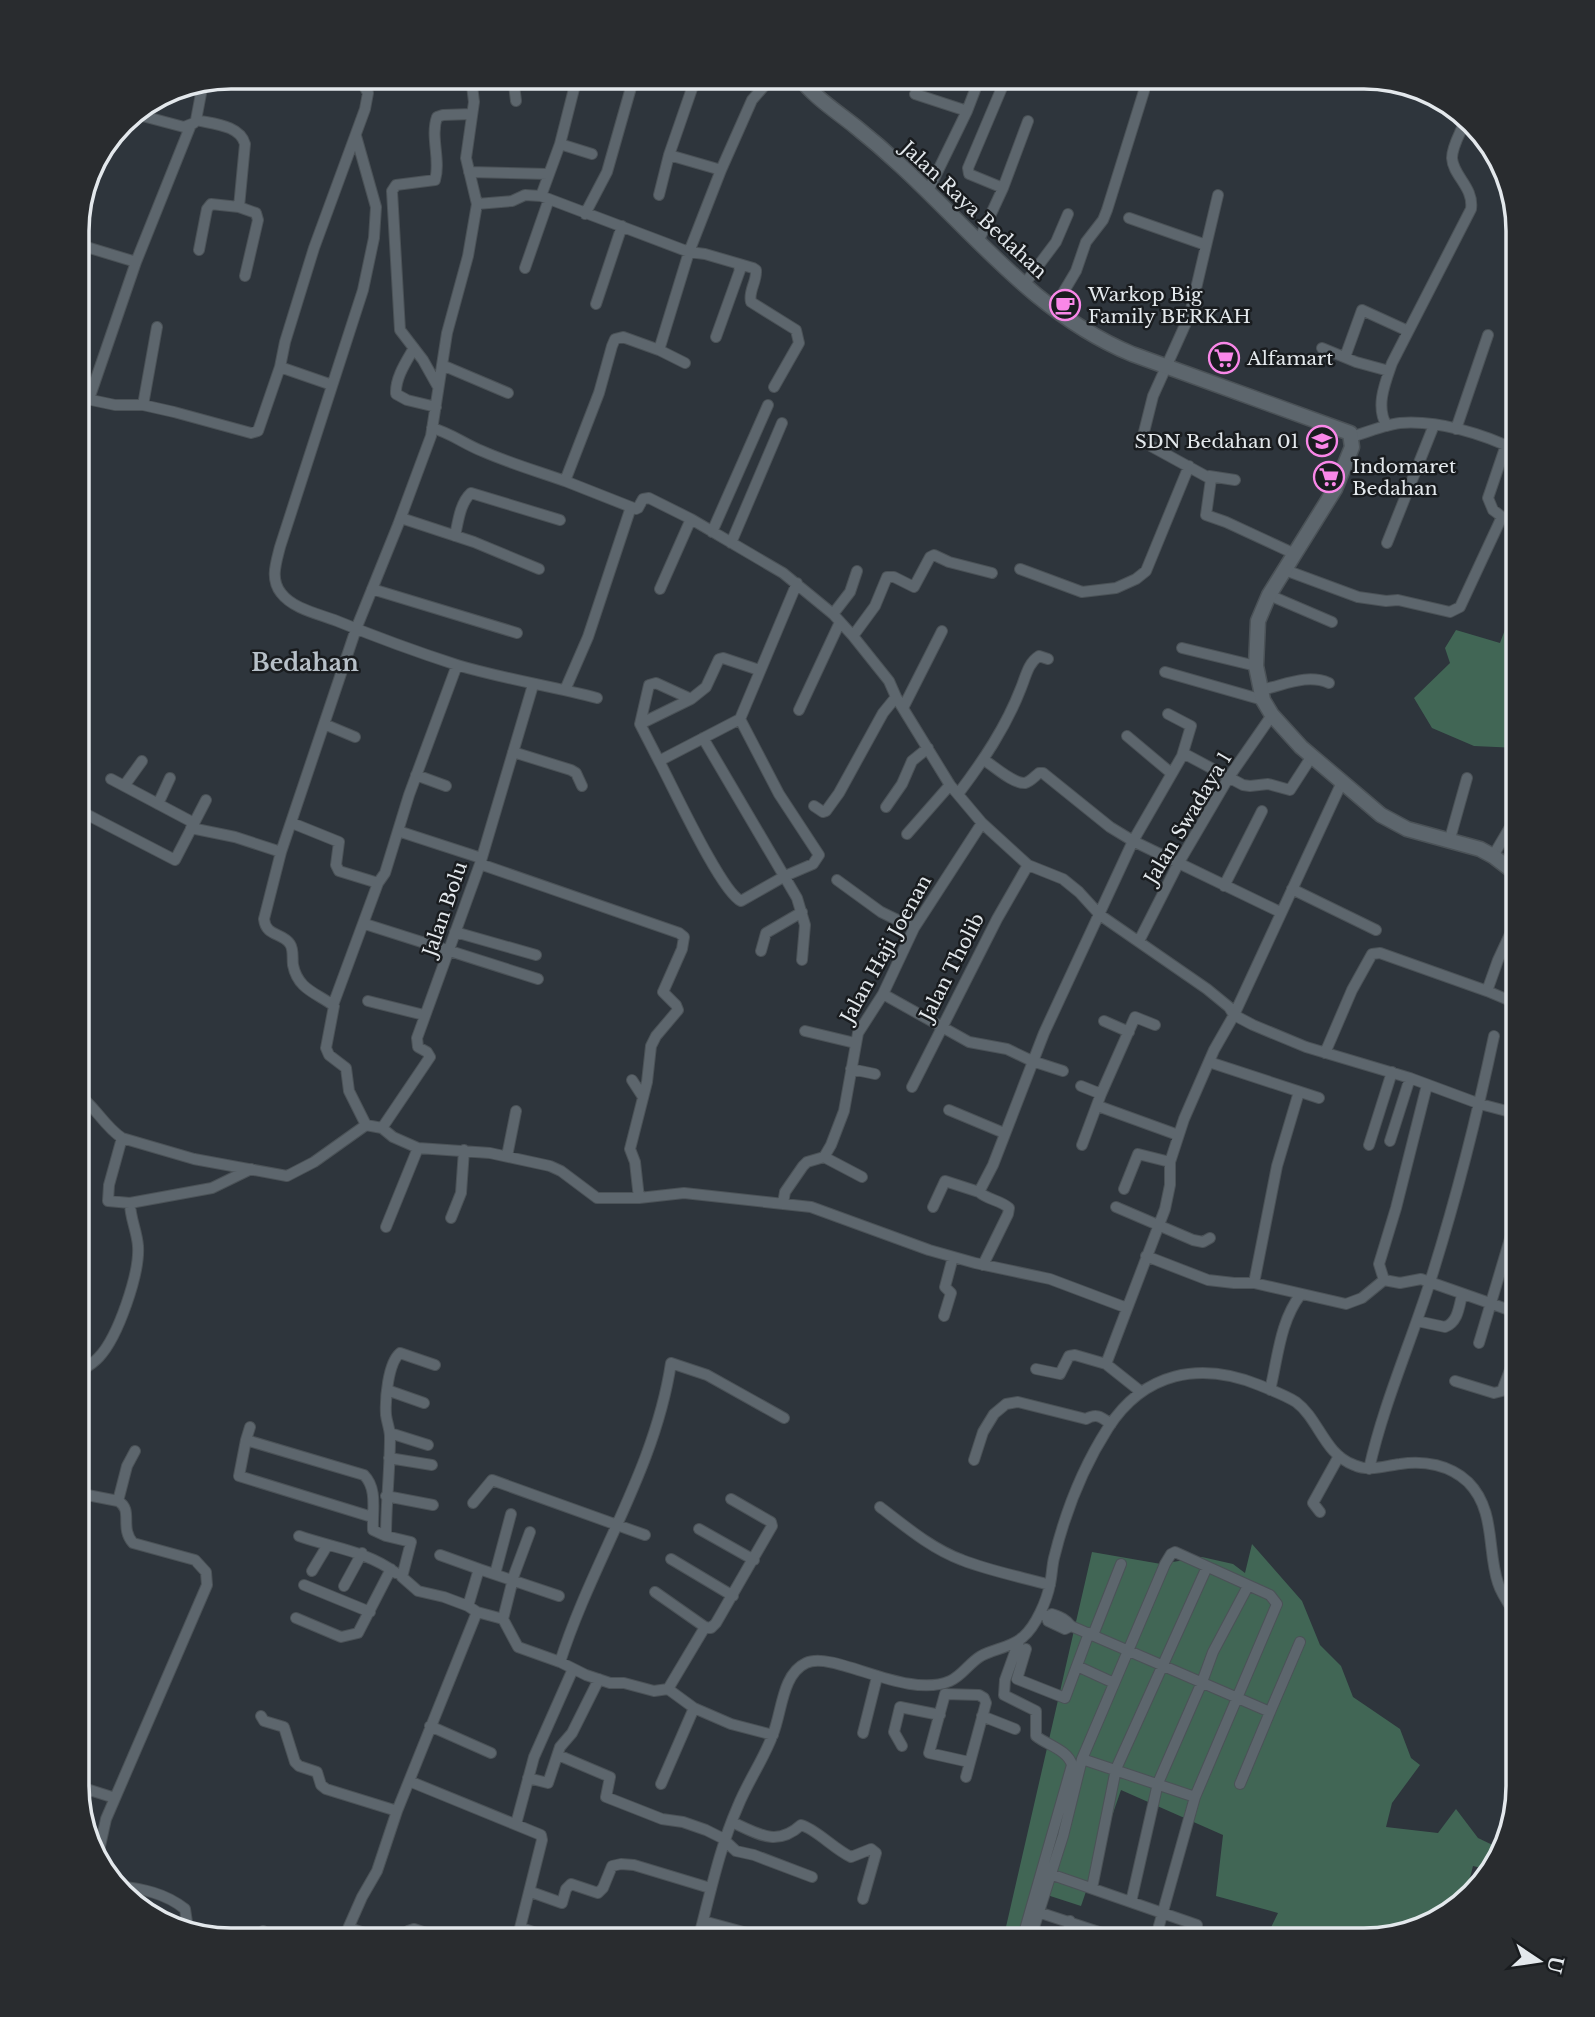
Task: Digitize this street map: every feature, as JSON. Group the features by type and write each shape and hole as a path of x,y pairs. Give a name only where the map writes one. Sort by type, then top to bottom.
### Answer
{"street":[{"path":"90,399 116,405 143,405 255,433 261,427 314,248 365,109 366,90"},
{"path":"333,1005 313,995 302,985 296,975 290,944 286,939 271,933 264,924 281,852 356,629 401,518 432,428 447,333 472,240 477,204 466,158 474,102 473,90"},
{"path":"515,90 516,101"},
{"path":"525,268 545,198 548,174 560,144 574,90"},
{"path":"585,214 607,172 630,90"},
{"path":"659,195 669,155 692,90"},
{"path":"659,350 689,252 721,170 752,100 761,90"},
{"name":"Jalan Raya Bedahan","path":"812,90 928,191 1023,286 1101,339 1165,367 1348,431 1352,437"},
{"path":"928,191 975,90"},
{"path":"1001,90 968,168 969,174 974,178 1003,188"},
{"path":"1055,308 1076,271 1086,242 1103,220 1144,91"},
{"path":"90,396 136,262 193,123 200,93"},
{"path":"915,94 967,111"},
{"path":"372,186 435,180 437,117 472,114"},
{"path":"147,117 177,126 193,123 232,129 243,137 245,144 239,207"},
{"path":"978,242 1003,188 1028,121"},
{"path":"1387,426 1381,414 1381,407 1389,371 1471,209 1471,196 1452,158 1462,129"},
{"path":"356,135 372,186 376,220 371,256 363,290 284,535 274,574 279,591 293,604 457,665 597,698"},
{"path":"560,144 592,154"},
{"path":"669,155 721,170"},
{"path":"469,172 548,174"},
{"path":"394,186 392,198 397,258 398,324 424,360 438,386"},
{"path":"477,204 512,201 525,195 545,198 689,252 705,254 756,270 751,302 796,330 799,336 799,343 774,387"},
{"path":"1218,195 1185,328 1165,367 1146,417 1143,436 1149,445 1209,476 1235,480"},
{"path":"199,250 207,209 211,204 239,207 258,215 245,276"},
{"path":"1023,286 1056,242 1068,214"},
{"path":"1129,218 1206,245"},
{"path":"596,304 622,226"},
{"path":"90,247 136,262"},
{"path":"716,337 740,270 738,264"},
{"path":"1345,357 1362,310 1408,331"},
{"path":"143,405 157,327"},
{"path":"1456,429 1488,335"},
{"path":"565,481 599,393 615,340 624,337 685,363"},
{"path":"414,348 402,368 395,387 396,394 407,400 436,407"},
{"path":"1321,348 1389,371"},
{"path":"442,365 508,393"},
{"path":"280,367 332,386"},
{"path":"712,532 768,405"},
{"path":"730,543 782,423"},
{"path":"1285,570 1358,597 1398,600 1450,612 1456,611 1500,521 1501,516 1493,510 1488,498 1506,445 1456,429 1401,423 1352,437 1352,447 1335,489 1269,595 1258,621 1256,666 1261,695 1272,715 1312,756 1368,805 1394,823 1449,842 1480,849 1506,866"},
{"path":"1387,543 1434,425"},
{"path":"432,428 458,437 502,460 637,509 643,499 649,498 691,519 797,583 837,618 888,681 950,785 982,823 1028,865 1063,879 1079,891 1100,915 1229,1007 1234,1015 1325,1053 1392,1072 1506,1111"},
{"path":"1020,569 1082,592 1116,588 1136,579 1146,571 1189,466"},
{"path":"1209,476 1212,482 1206,515 1295,554"},
{"path":"456,536 462,507 471,493 560,520"},
{"path":"565,690 588,636 631,507"},
{"path":"401,518 456,536 538,569"},
{"path":"660,589 691,519"},
{"path":"853,636 875,606 887,577 894,577 914,587 930,557 934,555 949,562 992,573"},
{"path":"799,710 857,571"},
{"path":"659,761 740,719 797,583"},
{"path":"372,589 517,633"},
{"path":"1269,595 1332,622"},
{"path":"903,708 942,631"},
{"path":"1182,648 1256,666"},
{"path":"958,794 984,760 1012,712 1029,666 1039,656 1048,659"},
{"path":"640,723 704,691 719,659 723,657 759,670"},
{"path":"366,1125 349,1091 346,1068 329,1055 326,1048 334,1012 333,1005 384,873 416,775 457,665"},
{"path":"1165,672 1261,695 1301,680 1320,679 1329,683"},
{"path":"691,699 652,684 646,696 640,723 696,834 737,899 746,900 785,876 813,864 819,855 779,794 740,719"},
{"name":"Jalan Bolu","path":"382,1128 428,1062 429,1054 416,1043 480,861 533,685"},
{"path":"814,806 826,811 839,793 883,713 896,697"},
{"path":"979,1192 993,1165 1032,1061 1132,841 1183,753 1191,726 1168,714"},
{"name":"Jalan Swadaya 1","path":"1139,941 1178,864 1229,777 1272,715"},
{"path":"324,724 355,737"},
{"path":"1126,736 1171,772"},
{"path":"703,738 785,876 803,912 805,943 802,960"},
{"path":"886,807 902,784 912,761 928,748"},
{"path":"513,752 571,770 576,773 582,786"},
{"path":"1183,753 1250,786 1268,784 1290,790 1312,756"},
{"path":"984,760 1023,783 1043,773 1110,827 1132,841 1280,912"},
{"path":"124,786 142,761"},
{"path":"416,775 446,786"},
{"path":"158,804 170,778"},
{"path":"1449,842 1467,778"},
{"path":"111,779 193,825 281,852"},
{"path":"1106,1364 1158,1224 1170,1185 1170,1162 1178,1135 1209,1062 1234,1015 1342,782"},
{"path":"907,834 950,785"},
{"path":"90,815 175,860 206,800"},
{"path":"1224,886 1262,811"},
{"path":"292,822 340,842 336,865 339,871 379,883"},
{"name":"Jalan Haji Joenan","path":"824,1157 841,1121 858,1033 883,994 914,928 982,823"},
{"path":"398,831 683,934 685,940 663,992 678,1010 653,1041 648,1082 630,1149 635,1162 639,1198"},
{"path":"1493,856 1506,834"},
{"name":"Jalan Tholib","path":"912,1087 996,919 1028,865"},
{"path":"837,880 881,912 914,928"},
{"path":"1292,889 1376,930"},
{"path":"761,951 766,933 803,912"},
{"path":"365,924 538,979"},
{"path":"455,932 536,955"},
{"path":"1487,991 1506,943"},
{"path":"1325,1053 1357,980 1372,954 1380,953 1506,999"},
{"path":"883,994 969,1042 1007,1049 1063,1071"},
{"path":"368,1000 424,1015"},
{"path":"1082,1145 1135,1017 1156,1025"},
{"path":"1104,1021 1129,1032"},
{"path":"805,1031 855,1043"},
{"path":"1369,1469 1378,1428 1417,1321 1469,1150 1494,1037"},
{"path":"1209,1062 1320,1098"},
{"path":"851,1069 875,1074"},
{"path":"1370,1145 1392,1072"},
{"path":"1390,1141 1410,1078"},
{"path":"632,1080 643,1097"},
{"path":"1384,1280 1379,1264 1427,1085"},
{"path":"1081,1086 1101,1094"},
{"path":"1254,1283 1278,1166 1299,1092"},
{"path":"89,1103 113,1132 122,1138 194,1159 282,1175 293,1174 314,1162 366,1125 382,1128 393,1137 418,1148 464,1150 507,1156 561,1171 597,1198 639,1198 684,1193 783,1203 826,1212 953,1257 1049,1279 1127,1308"},
{"path":"1098,1106 1178,1135"},
{"path":"949,1110 1004,1133"},
{"path":"507,1156 516,1111"},
{"path":"122,1138 109,1185 108,1201 130,1203 212,1188 252,1168"},
{"path":"386,1227 418,1148"},
{"path":"452,1219 461,1193 464,1150"},
{"path":"1125,1189 1138,1154 1170,1162"},
{"path":"783,1203 785,1192 807,1162 824,1157 862,1177"},
{"path":"933,1207 945,1181 979,1192 985,1198 1003,1203 1009,1208 983,1265"},
{"path":"89,1365 103,1353 123,1310 133,1280 138,1246 130,1203"},
{"path":"1116,1207 1193,1240 1203,1242 1210,1238"},
{"path":"1479,1343 1506,1250"},
{"path":"1146,1256 1208,1280 1254,1283 1346,1304 1363,1298 1384,1280"},
{"path":"944,1317 951,1293 945,1287 953,1257"},
{"path":"1384,1280 1400,1283 1420,1279 1506,1309"},
{"path":"1270,1390 1284,1323 1289,1310 1301,1294"},
{"path":"1417,1321 1449,1326 1458,1312 1462,1294"},
{"path":"386,1536 390,1433 386,1416 387,1390 398,1354 403,1353 435,1365"},
{"path":"1036,1368 1060,1374 1067,1359 1075,1355 1106,1364 1140,1391"},
{"path":"560,1662 570,1629 617,1526 654,1435 671,1363 707,1375 784,1418"},
{"path":"1025,1928 1072,1765 1071,1760 1063,1753 1036,1736 1036,1712 1004,1695 1005,1680 1030,1629 1043,1615 1053,1560 1079,1486 1111,1424 1140,1391 1175,1377 1207,1372 1237,1376 1296,1402 1307,1413 1326,1443 1355,1466 1369,1469 1424,1462 1448,1469 1476,1492 1486,1514 1497,1582 1506,1597"},
{"path":"1455,1381 1494,1393 1502,1391 1506,1380"},
{"path":"387,1390 424,1403"},
{"path":"974,1460 983,1432 994,1414 1006,1404 1018,1402 1086,1419 1093,1415 1101,1416 1111,1424"},
{"path":"250,1427 239,1476 372,1517"},
{"path":"390,1433 428,1445"},
{"path":"246,1440 364,1475 372,1484 373,1490 373,1530 411,1542 402,1577"},
{"path":"118,1501 127,1466 135,1451"},
{"path":"1320,1511 1312,1503 1339,1455"},
{"path":"389,1458 432,1465"},
{"path":"473,1503 492,1480 645,1535"},
{"path":"89,1495 118,1501 125,1506 126,1532 133,1543 195,1560 206,1572 207,1585 106,1819 101,1842"},
{"path":"386,1496 433,1505"},
{"path":"655,1592 705,1628 711,1628 716,1623 772,1526 771,1522 731,1499"},
{"path":"880,1507 948,1554 1050,1585"},
{"path":"495,1574 511,1514"},
{"path":"699,1529 754,1560"},
{"path":"530,1532 513,1579 503,1619 518,1647 600,1679 654,1691 668,1689 694,1708 731,1724 773,1735"},
{"path":"299,1536 327,1546 362,1553 391,1569 418,1591 503,1619"},
{"path":"312,1571 327,1546"},
{"path":"1033,1928 1076,1789 1082,1759 1171,1555 1178,1552 1270,1595 1277,1604 1195,1797 1158,1928"},
{"path":"344,1586 362,1553"},
{"path":"440,1555 559,1596"},
{"path":"671,1559 733,1596"},
{"path":"1023,1644 1017,1679 1065,1698 1121,1564"},
{"path":"1092,1888 1116,1769 1207,1567"},
{"path":"296,1618 341,1637 358,1633 391,1569"},
{"path":"349,1928 377,1871 473,1609 480,1569"},
{"path":"304,1585 370,1612"},
{"path":"1131,1902 1158,1783 1213,1652 1248,1586"},
{"path":"1043,1615 1048,1621 1065,1629 1071,1626 1091,1634 1270,1712"},
{"path":"668,1689 705,1628"},
{"path":"1240,1784 1300,1642"},
{"path":"701,1928 710,1888 738,1805 773,1735 792,1675 804,1664 810,1661 827,1662 909,1684 949,1682 983,1654 1023,1644"},
{"path":"1077,1666 1114,1682"},
{"path":"516,1824 534,1757 573,1669"},
{"path":"863,1733 877,1677"},
{"path":"528,1777 548,1783 558,1755 600,1679"},
{"path":"949,1682 954,1694"},
{"path":"966,1777 970,1762 982,1716 985,1703 984,1698 945,1694 929,1753 970,1762"},
{"path":"902,1746 894,1732 900,1707 940,1716"},
{"path":"661,1784 694,1708"},
{"path":"261,1716 267,1722 284,1727 295,1762 317,1772 321,1785 397,1811"},
{"path":"982,1716 1015,1729"},
{"path":"430,1726 491,1753"},
{"path":"558,1755 610,1777 606,1797 662,1819 683,1822 706,1830 725,1840 736,1851 812,1877"},
{"path":"1082,1759 1195,1797"},
{"path":"409,1781 542,1837 521,1928"},
{"path":"89,1790 115,1798"},
{"path":"732,1822 762,1835 778,1838 790,1836 801,1825 810,1828 816,1835 851,1857 871,1849 876,1853 863,1899"},
{"path":"531,1892 562,1903 566,1889 571,1884 598,1893 612,1867 621,1864 647,1868 710,1888"},
{"path":"1050,1874 1197,1926"},
{"path":"133,1888 147,1889 180,1905 185,1909 187,1920"},
{"path":"1038,1912 1084,1928"},
{"path":"703,1921 728,1928"},
{"path":"1069,1928 1070,1922"}],"green space":[{"path":"1506,627 1506,747 1474,746 1432,728 1414,698 1450,663 1445,648 1456,630 1500,643"},
{"path":"1252,1544 1302,1601 1320,1645 1341,1666 1353,1697 1400,1729 1411,1758 1420,1765 1392,1803 1386,1827 1438,1833 1456,1809 1478,1838 1493,1845 1487,1857 1479,1867 1473,1866 1469,1880 1443,1904 1401,1923 1364,1928 1271,1928 1278,1913 1216,1896 1223,1835 1121,1790 1081,1906 1044,1894 1034,1928 1006,1928 1092,1552 1161,1564 1202,1557 1233,1564 1245,1573"}],"place":[{"name":"Warkop Big Family BERKAH","path":"1065,305"},
{"name":"Alfamart","path":"1224,358"},
{"name":"SDN Bedahan 01","path":"1322,441"},
{"name":"Indomaret Bedahan","path":"1329,477"}],"district":[{"name":"Bedahan","path":"305,663"}]}
